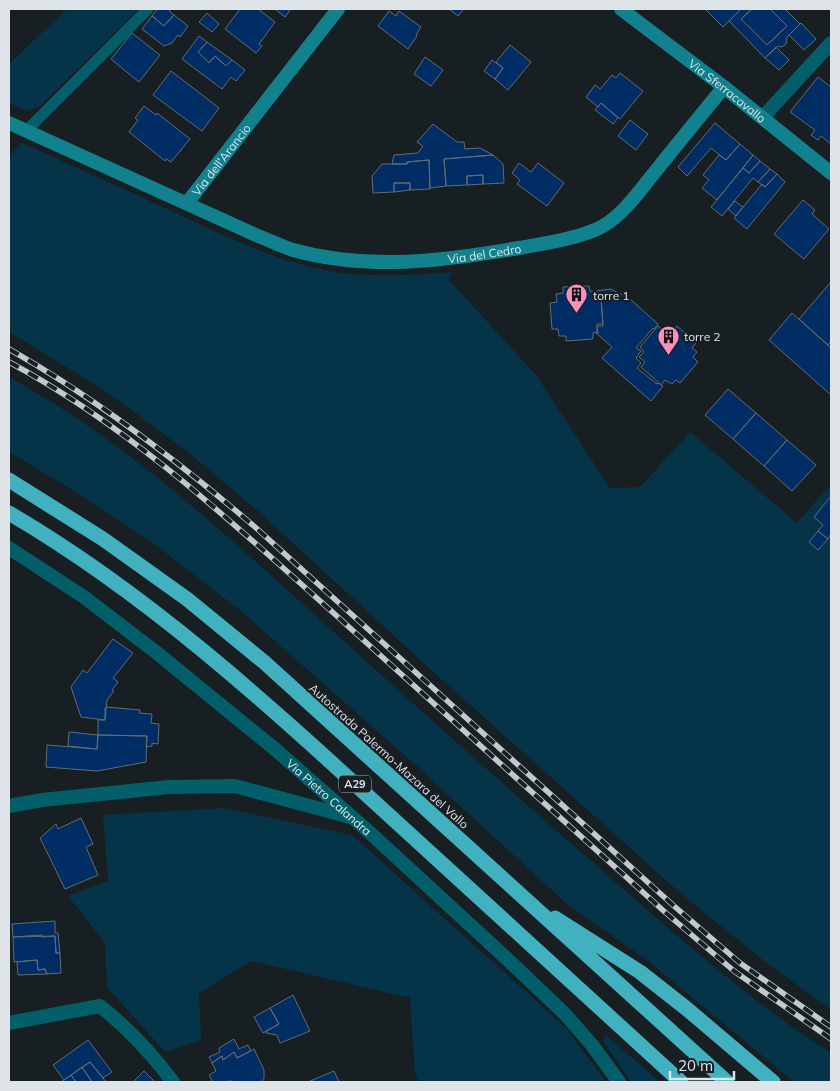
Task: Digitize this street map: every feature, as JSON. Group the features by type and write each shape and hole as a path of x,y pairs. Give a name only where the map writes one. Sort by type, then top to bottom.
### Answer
{"highway":[{"name":"Autostrada Palermo-Mazara del Vallo","path":"9,480 103,539 187,599 264,662 728,1082"},
{"name":"A29","path":"9,513 88,563 158,614 238,679 304,737 681,1082"},
{"path":"525,899 640,972 687,1008 773,1082"}],"main road":[{"name":"Via dell'Arancio","path":"9,123 187,203 338,9"},
{"name":"Via Sferracavallo","path":"621,9 724,86 831,173"},
{"name":"Via del Cedro","path":"187,203 258,236 292,249 326,257 379,262 417,262 454,259 542,244 602,227 624,210 724,86"}],"street":[{"path":"763,117 831,43"},
{"name":"Via Pietro Calandra","path":"9,548 84,597 157,653 276,750 353,818 564,1013 592,1045 614,1080"},
{"path":"9,806 42,800 169,787 235,786 353,818"},
{"path":"9,1023 100,1006 118,1020 173,1082"}],"lane":[{"path":"26,131 148,9"}],"shaded area":[{"path":"67,9 139,9 40,106 27,111 9,103 9,64"},
{"path":"22,143 238,242 299,264 342,273 370,275 452,272 449,280 536,375 610,488 640,487 690,432 797,523 831,484 831,1010 763,960 686,898 439,677 259,512 188,452 104,390 9,332 9,156"},
{"path":"9,377 89,427 163,482 235,543 632,897 743,990 831,1053 831,1082 794,1082 647,960 568,905 419,768 241,611 157,546 74,491 9,452"},
{"path":"225,808 352,835 566,1028 606,1082 419,1082 415,1074 410,998 252,961 199,993 201,1040 165,1052 107,987 105,943 68,896 108,881 103,815"},
{"path":"606,1035 660,1082 631,1082 603,1041"}],"building":[{"path":"157,9 171,9 169,11 174,15 164,26 152,16"},
{"path":"240,9 258,9 275,22 259,44 262,46 256,53 225,29"},
{"path":"275,9 291,9 285,17"},
{"path":"449,9 464,9 458,16"},
{"path":"707,9 741,9 723,27"},
{"path":"741,9 752,9 741,19 767,45 787,26 770,9 785,9 800,24 787,37 786,44 782,47 778,46 765,58 729,21"},
{"path":"752,9 770,9 787,26 767,45 741,19"},
{"path":"389,11 396,16 399,11 421,27 408,49 378,26"},
{"path":"207,13 219,24 212,32 199,22"},
{"path":"174,15 188,26 180,37 178,35 172,43 164,46 142,29 152,16 164,26"},
{"path":"801,23 816,39 804,50 789,35"},
{"path":"132,33 160,55 139,82 111,59"},
{"path":"199,36 207,42 198,52 209,63 215,56 226,66 232,60 245,70 236,81 231,77 222,89 182,59"},
{"path":"207,42 232,60 226,66 215,56 209,63 198,52"},
{"path":"510,45 531,62 508,90 495,79 503,68 496,62"},
{"path":"776,47 789,60 779,70 765,58"},
{"path":"425,57 443,70 431,86 414,74"},
{"path":"492,60 503,68 495,79 484,71"},
{"path":"171,71 219,108 202,131 153,95"},
{"path":"620,73 643,91 620,119 601,103 598,107 586,97 595,85 600,89 612,75 616,78"},
{"path":"818,77 831,87 831,144 821,136 818,140 811,135 815,130 790,112"},
{"path":"601,103 618,118 613,124 595,110"},
{"path":"144,106 156,115 157,113 190,139 171,162 166,159 165,161 129,132 138,120 135,118"},
{"path":"630,120 648,134 636,150 618,136"},
{"path":"715,123 740,144 726,160 711,148 687,176 678,167"},
{"path":"433,124 457,142 464,142 465,149 480,148 493,155 444,159 446,186 430,188 429,160 407,162 407,164 392,164 394,155 418,153 423,146 417,142"},
{"path":"740,144 753,155 717,200 702,188 709,180 703,175 719,155 726,160"},
{"path":"493,155 503,164 504,183 483,184 483,175 467,176 467,185 446,186 444,159"},
{"path":"753,155 760,161 749,173 743,168"},
{"path":"429,160 430,189 410,190 410,183 394,183 394,192 373,193 372,176 382,164 407,164 407,162"},
{"path":"760,161 770,169 758,182 753,178 722,216 711,207 743,168 749,173"},
{"path":"519,163 531,172 538,163 564,183 547,206 517,184 520,180 512,173"},
{"path":"770,169 777,174 765,187 758,182"},
{"path":"777,174 785,182 747,229 734,218 762,184 765,187"},
{"path":"483,175 483,184 467,185 467,176"},
{"path":"394,183 410,183 410,190 394,192"},
{"path":"803,200 815,210 812,214 829,229 804,259 774,234"},
{"path":"735,201 743,207 736,216 728,209"},
{"path":"831,282 831,341 828,345 799,319"},
{"name":"torre 1","path":"589,286 590,291 595,291 596,299 601,299 603,324 597,324 597,332 593,333 593,339 566,341 566,336 559,336 558,329 552,329 550,303 557,302 556,294 563,293 563,287"},
{"path":"611,289 630,299 658,324 636,348 641,351 636,358 641,363 637,368 657,384 659,383 663,386 651,401 602,358 612,347 596,333 598,333 597,326 603,326 601,299 596,299 595,291"},
{"path":"792,313 831,348 831,395 769,340"},
{"name":"torre 2","path":"658,326 664,331 667,326 673,330 677,326 696,343 692,348 697,352 693,357 698,362 680,383 676,380 672,384 665,380 661,385 641,367 645,362 639,357 644,352 640,347"},
{"path":"728,389 756,413 733,439 705,415"},
{"path":"756,413 787,440 764,466 733,439"},
{"path":"787,440 816,465 792,491 764,466"},
{"path":"831,496 831,534 828,539 818,531 823,525 814,517"},
{"path":"818,531 828,539 818,550 809,542"},
{"path":"113,639 133,653 113,678 118,682 107,700 105,720 81,717 71,687 83,670 87,673"},
{"path":"105,708 140,710 139,713 152,714 151,723 159,724 158,744 152,743 152,746 146,747 147,736 98,735 98,720 105,720"},
{"path":"69,732 98,735 97,749 68,746"},
{"path":"98,735 147,736 146,762 97,771 46,767 47,745 97,749"},
{"path":"81,818 93,844 86,847 98,875 65,889 40,838 56,824 58,829"},
{"path":"55,921 55,933 58,933 60,953 56,953 55,936 13,937 12,924"},
{"path":"42,935 42,937 55,936 56,953 60,953 61,973 47,974 45,969 38,970 37,960 14,962 13,937"},
{"path":"37,960 38,970 45,969 47,974 18,975 17,962"},
{"path":"293,995 310,1031 280,1043 277,1035 266,1033 266,1031 279,1024 270,1008"},
{"path":"270,1008 279,1024 263,1033 254,1017"},
{"path":"234,1039 239,1049 248,1045 251,1051 237,1058 234,1052 223,1060 222,1056 212,1063 209,1057 220,1052 219,1048"},
{"path":"88,1040 112,1072 103,1078 90,1062 64,1080 53,1065"},
{"path":"254,1049 264,1070 264,1079 261,1082 213,1082 209,1075 216,1071 212,1063 222,1056 223,1060 234,1052 237,1058"},
{"path":"90,1062 106,1082 92,1082 82,1067"},
{"path":"82,1067 92,1082 76,1082 71,1075"},
{"path":"144,1071 155,1082 133,1082"},
{"path":"334,1071 339,1082 308,1082"},
{"path":"71,1075 76,1082 61,1082 64,1080"}],"railway":[{"path":"9,349 42,368 105,410 167,455 226,502 674,906 740,963 831,1027"},
{"path":"9,362 54,388 98,417 181,480 300,583 666,913 734,971 831,1039"}],"place":[{"name":"torre 1","path":"577,314"},
{"name":"torre 2","path":"668,355"}]}
